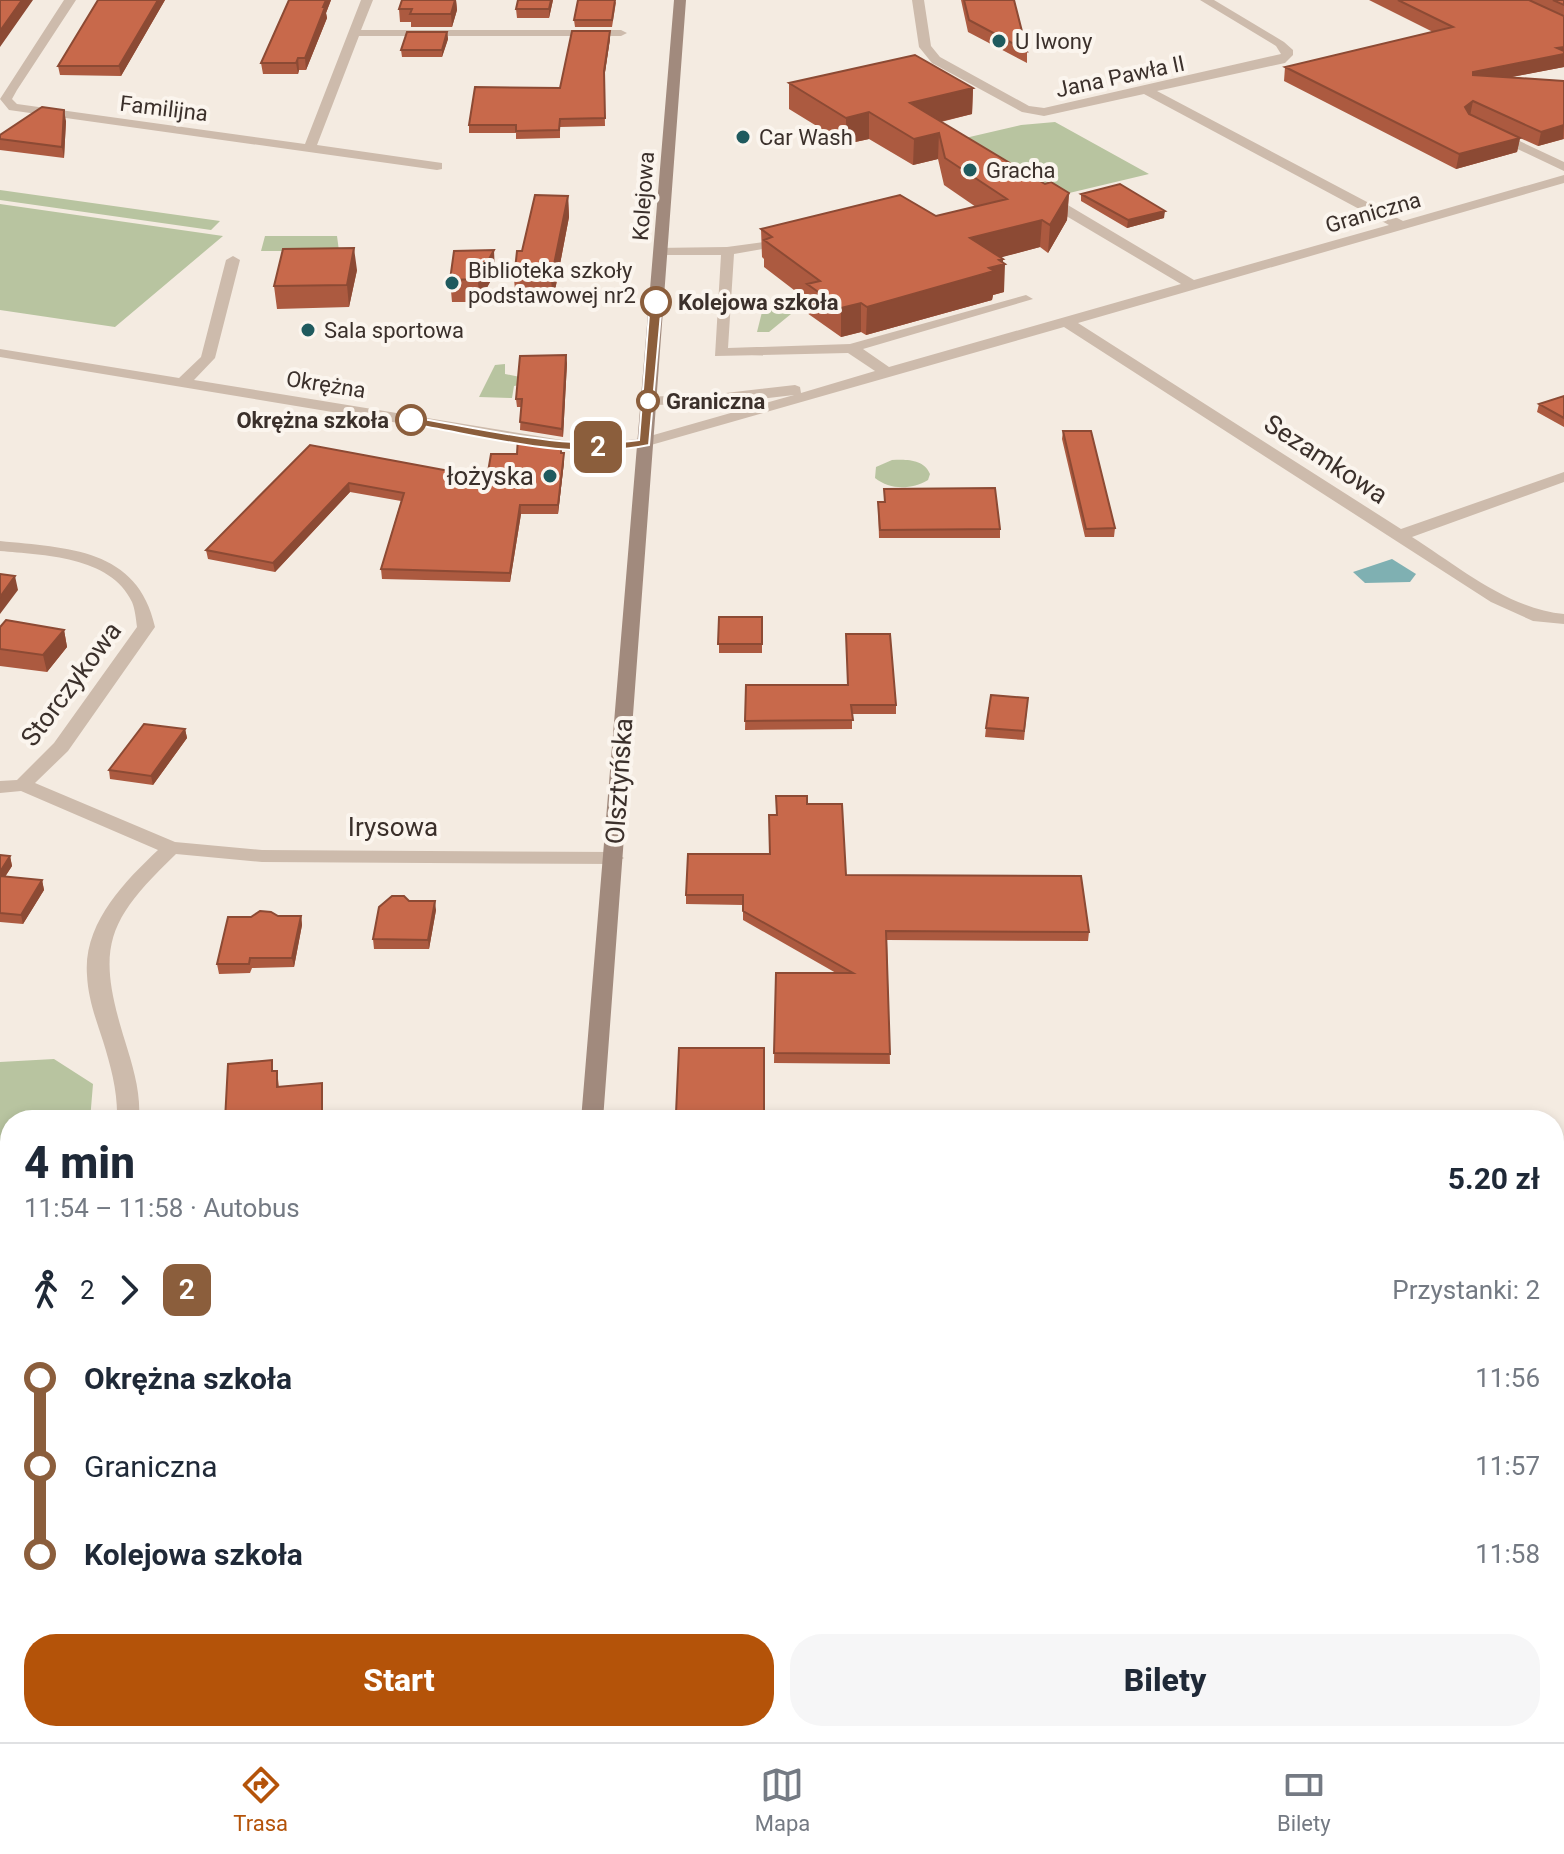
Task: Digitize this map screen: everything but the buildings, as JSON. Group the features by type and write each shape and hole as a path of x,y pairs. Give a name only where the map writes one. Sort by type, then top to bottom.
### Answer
{"street":[{"name":"Familijna","path":"70,0 6,99 13,107 437,166"},
{"path":"310,147 367,0"},
{"name":"Kolejowa","path":"645,442 680,0"},
{"name":"Jana Pawła II","path":"918,0 925,47 936,60 1026,109 1056,111 1281,60 1287,55 1287,50 1280,44 1206,0"},
{"path":"354,33 621,33"},
{"path":"1148,91 1402,226"},
{"path":"1485,129 1564,167"},
{"name":"Graniczna","path":"645,442 1564,179"},
{"path":"1051,201 1194,286"},
{"path":"660,251 760,248 797,238"},
{"path":"727,251 729,264 720,353 851,348 1026,299"},
{"path":"182,383 208,358 233,260"},
{"name":"Sezamkowa","path":"1068,323 1497,598 1539,617 1564,619"},
{"path":"851,348 882,376"},
{"name":"Okrężna","path":"0,353 568,446 607,448 645,442"},
{"path":"0,372 17,355"},
{"name":"Graniczna","path":"648,400 717,399 882,376"},
{"name":"Olsztyńska","path":"593,1110 645,442"},
{"path":"1401,535 1564,477"},
{"name":"Storczykowa","path":"0,546 89,559 114,570 145,605 146,627 61,747 23,785 0,787"},
{"name":"Irysowa","path":"23,785 171,848 262,856 614,858"},
{"path":"129,1110 131,1098 103,1002 97,964 107,925 139,878 171,848"}],"green space":[{"path":"1055,122 1149,174 1044,199 948,142 1021,125"},
{"path":"0,190 220,221 211,230 0,200"},
{"path":"0,204 223,236 115,327 0,310"},
{"path":"265,236 337,236 339,251 261,251"},
{"path":"784,295 802,305 769,332 757,332 763,308 759,304"},
{"path":"505,364 505,374 520,377 520,385 514,386 512,398 479,397 495,365"},
{"path":"892,460 909,460 924,465 930,474 928,480 915,486 901,487 887,485 875,478 876,467"},
{"path":"54,1059 93,1084 91,1110 0,1110 0,1062"}],"water":[{"path":"1392,559 1416,574 1410,582 1365,583 1353,572"}],"bus line":[{"name":"2","path":"411,420 568,446 607,448 645,442 656,302"}],"place":[{"name":"U Iwony","path":"999,41"},
{"name":"Car Wash","path":"743,137"},
{"name":"Gracha","path":"970,170"},
{"name":"Biblioteka szkoły podstawowej nr2","path":"452,283"},
{"name":"Kolejowa szkoła","path":"656,302"},
{"name":"Sala sportowa","path":"308,330"},
{"name":"Graniczna","path":"648,401"},
{"name":"Okrężna szkoła","path":"411,420"},
{"name":"łożyska","path":"550,476"}]}
